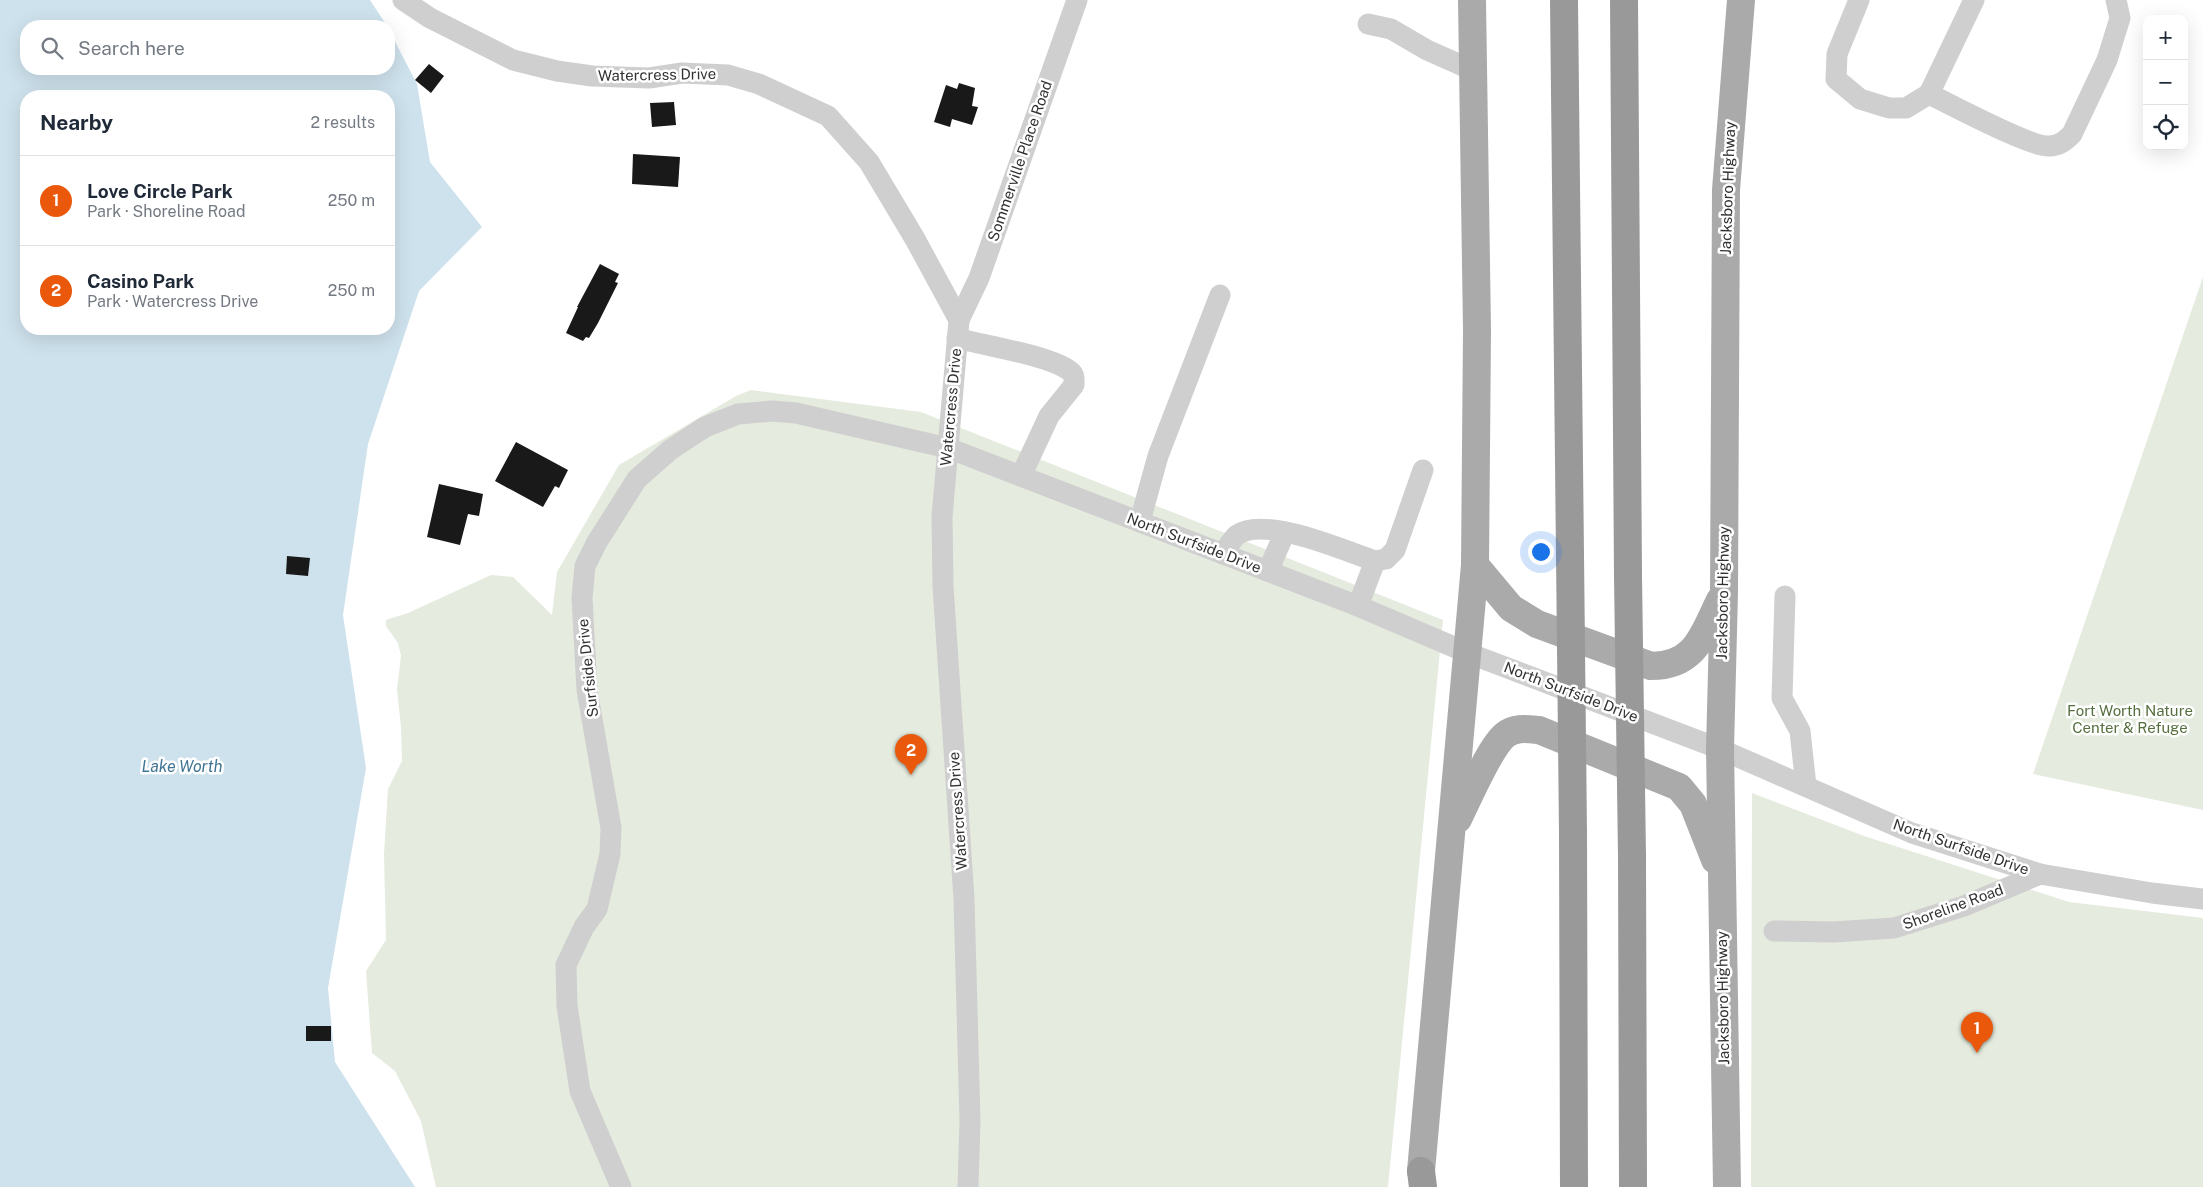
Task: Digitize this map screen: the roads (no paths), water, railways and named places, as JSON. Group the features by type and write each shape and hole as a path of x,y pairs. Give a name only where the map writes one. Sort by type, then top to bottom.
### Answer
{"highway":[{"path":"1564,0 1573,832 1574,1187"},
{"path":"1624,0 1632,856 1633,1187"}],"main road":[{"path":"1422,1179 1475,565 1476,330 1472,0"},
{"name":"Jacksboro Highway","path":"1727,1187 1720,749 1724,593 1726,190 1741,0"},
{"path":"1475,565 1511,608 1537,624 1651,666 1669,666 1688,656 1700,640 1724,593"},
{"path":"1452,829 1494,750 1505,735 1521,728 1539,730 1679,787 1693,804 1721,875"}],"street":[{"name":"Watercress Drive","path":"403,0 430,18 514,60 556,71 592,76 649,78 682,73 728,75 759,84 828,116 869,162 915,239 958,329 942,517 943,586 964,899 970,1121 968,1187"},
{"name":"Sommerville Place Road","path":"958,329 979,278 1077,0"},
{"path":"1859,0 1837,54 1836,79 1860,99 1889,108 1906,108 1929,94 1974,0"},
{"path":"1929,94 2026,140 2048,147 2064,142 2072,134 2107,60 2120,18 2116,0"},
{"path":"1368,24 1391,29 1427,50 1472,70"},
{"path":"1140,521 1158,456 1220,295"},
{"path":"958,329 1052,363 1071,372 1074,377 1074,385 1060,401 1039,434 1021,476"},
{"name":"Surfside Drive","path":"621,1187 580,1091 567,1006 566,965 584,927 597,909 604,886 611,845 611,828 587,690 582,598 586,566 597,542 637,479 670,450 691,436 705,427 738,414 772,411 796,413 948,448"},
{"name":"North Surfside Drive","path":"948,448 1358,606 1468,653 1720,749 1912,833 2040,874 2152,893 2203,898"},
{"path":"1223,554 1237,535 1257,529 1299,534 1375,561 1386,559 1395,550 1423,470"},
{"path":"1268,571 1285,532"},
{"path":"1358,606 1375,561"},
{"path":"1785,596 1782,698 1800,731 1806,786"},
{"name":"Shoreline Road","path":"1774,931 1834,932 1894,928 1964,906 2040,874"}],"water":[{"name":"Lake Worth","path":"0,0 370,0 383,20 20,20 20,75 395,75 395,42 417,84 430,162 482,227 419,291 368,444 343,615 366,768 328,988 335,1062 415,1187 0,1187"}],"place":[{"name":"Casino Park","path":"911,775"},
{"name":"Love Circle Park","path":"1977,1053"}],"park label":[{"name":"Fort Worth Nature Center & Refuge","path":"2130,720"}]}
